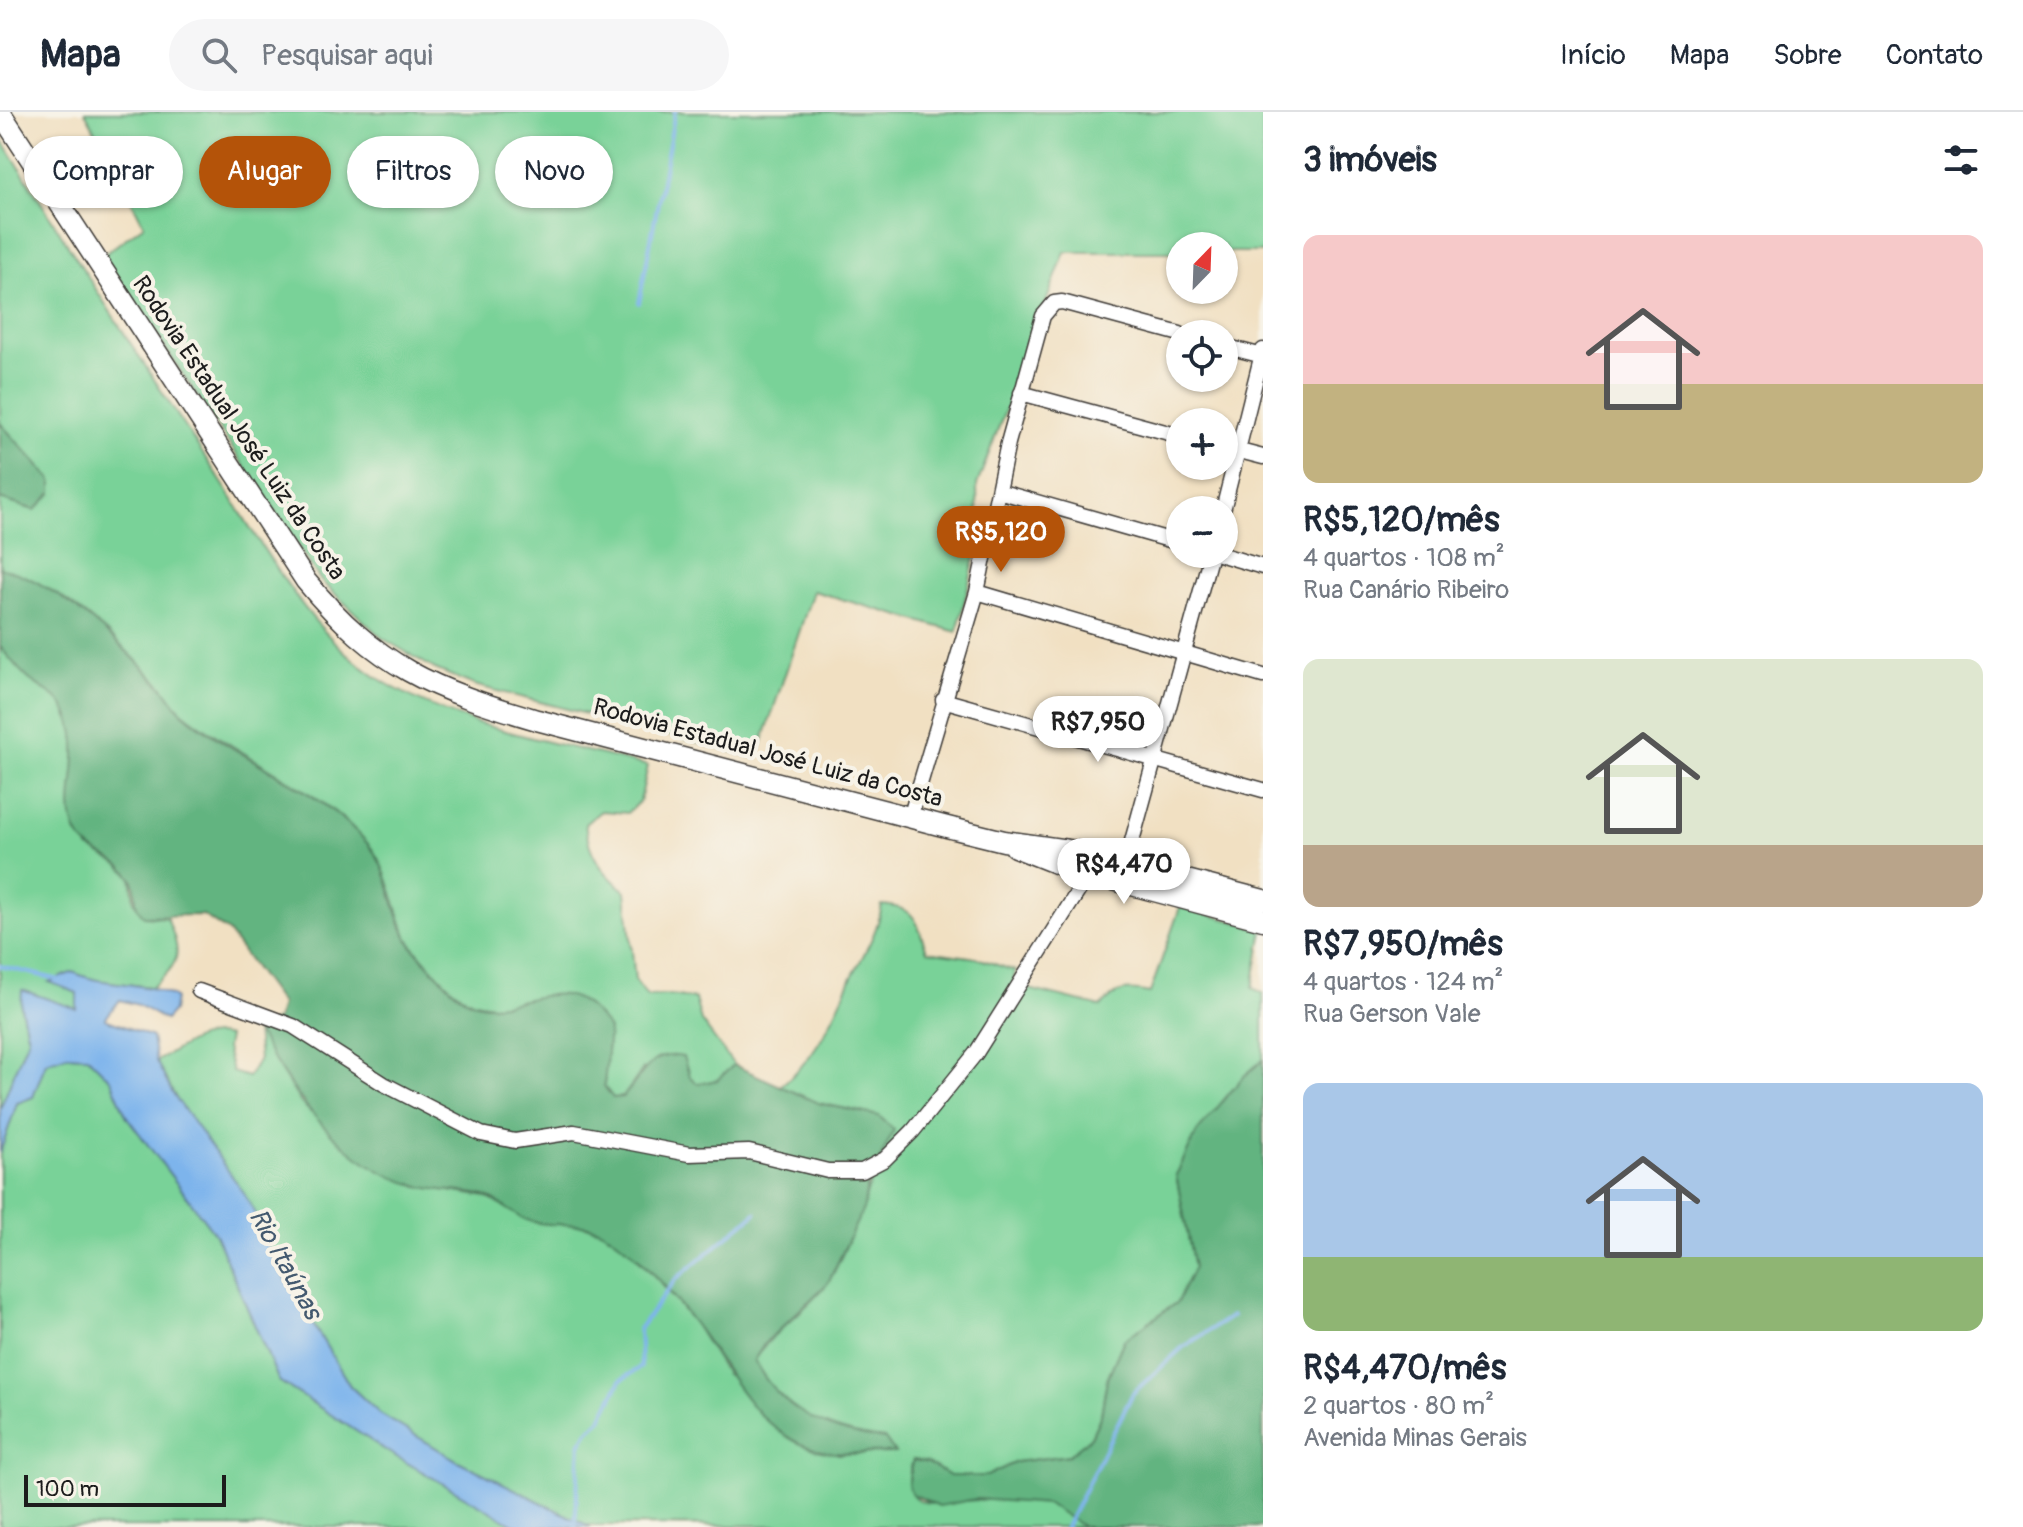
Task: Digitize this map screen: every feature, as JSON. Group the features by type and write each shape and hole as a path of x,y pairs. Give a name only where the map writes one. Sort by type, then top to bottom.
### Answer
{"main road":[{"name":"Rodovia Estadual José Luiz da Costa","path":"0,112 289,556 325,604 373,650 424,682 470,701 1004,841"},
{"path":"1004,841 1061,848 1123,874 1263,920"},
{"path":"1004,841 1032,856 1089,874 1123,874 1263,900"}],"street":[{"path":"910,818 977,592 1021,393 1043,316 1054,303 1062,302 1166,330"},
{"path":"1238,349 1263,354 1238,427"},
{"path":"1021,393 1166,432"},
{"path":"1238,450 1263,457"},
{"path":"998,491 1166,539"},
{"path":"1238,560 1263,567"},
{"path":"1123,874 1207,568"},
{"path":"977,592 1263,676"},
{"path":"943,700 1263,790"},
{"path":"199,991 293,1026 384,1084 481,1134 515,1141 574,1132 675,1152 749,1152 828,1171 862,1171 885,1159 913,1131 976,1053 1089,874"}],"green space":[{"path":"85,112 1263,112 1263,252 1238,252 1238,232 1166,232 1166,252 1065,252 977,485 978,546 957,632 813,591 757,758 474,685 435,669 382,638 321,581 103,255 144,225 135,208 183,208 183,136 98,136"},
{"path":"0,136 24,174 24,208 45,208 289,587 332,640 384,682 446,712 513,733 648,766 640,801 627,813 601,811 585,824 587,835 598,862 626,892 635,980 647,996 671,995 695,999 701,1021 734,1065 717,1080 698,1084 690,1077 688,1068 643,1069 623,1097 613,1098 604,1087 609,1029 564,996 494,1005 480,1003 454,990 410,941 377,857 352,827 307,792 183,712 127,651 64,599 20,574 0,568 0,499 34,510 52,492 52,480 0,423"},
{"path":"0,423 52,480 52,493 35,510 0,499"},
{"path":"0,568 20,574 64,599 126,651 182,712 228,745 303,790 349,825 377,856 408,940 452,989 468,1000 484,1005 564,995 588,1006 609,1029 604,1086 613,1098 623,1097 654,1061 662,1057 683,1057 690,1077 698,1084 717,1080 734,1065 818,1103 879,1116 894,1130 867,1185 864,1207 828,1283 765,1343 754,1360 778,1393 809,1417 845,1431 885,1439 895,1453 826,1452 795,1441 776,1429 745,1397 664,1285 630,1250 604,1232 587,1226 533,1222 485,1196 427,1188 391,1177 366,1163 323,1125 287,1080 256,1031 277,1019 281,1004 228,932 203,915 144,916 137,907 131,877 118,864 87,846 76,831 71,802 75,738 71,722 60,701 25,675 0,647"},
{"path":"0,647 28,678 62,703 74,731 77,764 72,813 88,848 120,865 131,876 134,902 144,916 167,918 177,948 174,963 152,987 90,980 73,972 50,982 78,993 78,1010 56,1004 21,1007 28,1038 0,1109"},
{"path":"882,905 903,909 914,918 927,951 977,958 1015,971 1013,985 1101,1007 1122,991 1150,993 1180,907 1263,929 1253,988 1263,993 1263,1060 1242,1078 1176,1175 1194,1267 1177,1302 1124,1340 1107,1379 1101,1415 1091,1437 1069,1455 1016,1462 987,1476 950,1476 928,1463 913,1460 909,1479 911,1492 917,1499 939,1503 1004,1499 1039,1502 1056,1508 1083,1527 586,1525 458,1461 380,1414 350,1386 270,1252 257,1216 184,1113 156,1061 199,1038 218,1035 228,1037 226,1048 232,1072 248,1077 259,1059 256,1031 301,1103 353,1152 418,1186 486,1197 533,1222 582,1225 601,1230 628,1248 659,1281 694,1323 726,1374 838,1454 894,1453 885,1439 844,1431 808,1417 778,1393 754,1360 827,1284 869,1188 874,1164 858,1111 818,1103 779,1087 803,1064 830,1024 870,944"},
{"path":"67,1055 87,1056 111,1080 127,1117 215,1234 279,1381 390,1453 518,1527 0,1527 0,1153 17,1103 33,1097 46,1062"},
{"path":"1263,1060 1263,1527 1083,1527 1048,1504 976,1499 939,1506 912,1494 908,1485 913,1460 928,1463 950,1476 987,1476 1016,1462 1069,1455 1091,1437 1101,1415 1107,1379 1124,1340 1177,1302 1194,1267 1176,1175 1197,1132 1242,1078"}],"water":[{"path":"73,972 98,980 150,988 175,998 173,1011 165,1020 138,1005 120,1000 105,1019 152,1037 156,1061 173,1094 242,1190 257,1216 270,1252 350,1386 380,1414 458,1461 591,1527 518,1527 390,1453 279,1381 215,1234 127,1117 111,1080 87,1056 67,1055 46,1062 33,1097 17,1103 0,1153 0,1109 28,1038 21,1007 22,990 77,1009 77,993 49,982"}],"waterway":[{"path":"639,303 675,112"},
{"path":"0,966 60,980"},
{"path":"575,1527 580,1444 601,1419 621,1380 641,1367 639,1329 676,1279 756,1213"},
{"path":"1066,1527 1133,1393 1183,1347 1232,1316"}],"water label":[{"name":"Rio Itaúnas","path":"285,1264"}]}
